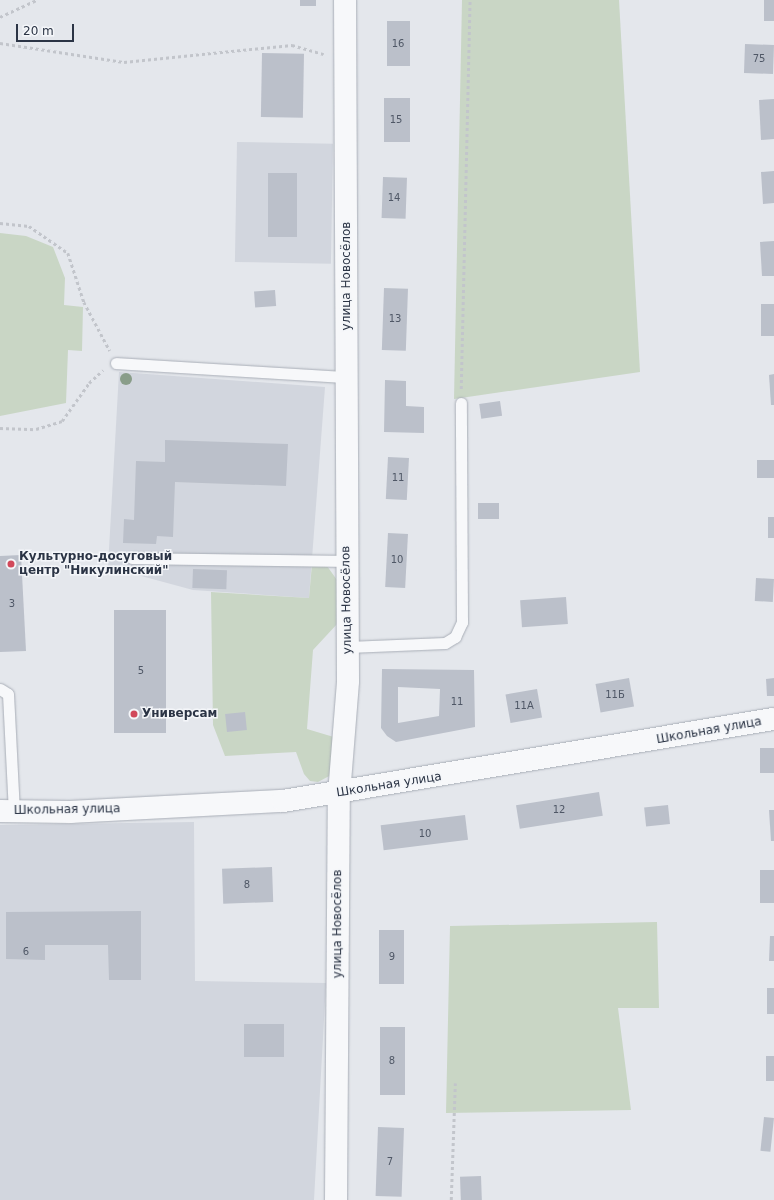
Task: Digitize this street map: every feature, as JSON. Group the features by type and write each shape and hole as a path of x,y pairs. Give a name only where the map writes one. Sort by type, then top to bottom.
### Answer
{"street":[{"name":"улица Новосёлов","path":"336,1200 339,794 348,647 346,561 347,378 345,0"},
{"name":"Школьная улица","path":"7,811 283,801 339,794 774,719"}],"lane":[{"path":"116,363 347,378"},
{"path":"348,647 445,643 455,636 462,622 461,403"},
{"path":"132,558 346,561"},
{"path":"0,689 8,694 7,811"}],"path":[{"path":"0,17 36,0"},
{"path":"461,403 470,0"},
{"path":"0,43 124,62 292,45 346,60"},
{"path":"0,223 29,226 68,254 84,302 116,363 89,383 62,421 36,429 0,428"},
{"path":"451,1200 455,1083"}],"shaded area":[{"path":"237,142 333,144 331,264 235,262"},
{"path":"119,372 325,387 309,598 193,590 108,567"},
{"path":"194,822 195,981 326,983 314,1200 0,1200 0,825"}],"green space":[{"path":"462,0 619,0 640,372 454,399"},
{"path":"0,233 26,236 53,247 65,278 64,305 83,307 82,351 68,350 66,403 0,416"},
{"path":"312,564 327,566 337,580 338,623 313,650 307,729 337,738 333,774 318,782 310,781 304,774 296,752 225,756 213,725 211,592 309,598"},
{"path":"657,922 659,1008 618,1008 631,1110 446,1113 450,926"}],"building":[{"path":"300,0 316,0 316,6 300,6"},
{"path":"764,0 774,0 774,21 764,21"},
{"path":"387,21 410,21 410,66 387,66"},
{"path":"745,44 774,45 773,74 744,73"},
{"path":"262,53 304,54 303,118 261,117"},
{"path":"384,98 410,98 410,142 384,142"},
{"path":"774,99 774,139 761,140 759,100"},
{"path":"774,171 774,203 763,204 761,172"},
{"path":"268,173 297,173 297,237 268,237"},
{"path":"383,177 407,178 406,219 382,218"},
{"path":"774,241 774,276 762,276 760,242"},
{"path":"384,288 408,289 406,351 382,350"},
{"path":"275,290 276,306 255,307 254,291"},
{"path":"761,304 774,304 774,336 761,336"},
{"path":"774,374 774,405 771,405 769,375"},
{"path":"385,380 406,381 406,406 424,407 424,433 384,432"},
{"path":"500,401 502,416 481,419 479,404"},
{"path":"165,440 288,444 286,486 175,482 173,537 157,536 156,544 123,543 124,519 134,520 136,461 165,462"},
{"path":"388,457 409,458 407,500 386,499"},
{"path":"757,460 774,460 774,478 757,478"},
{"path":"478,503 499,503 499,519 478,519"},
{"path":"768,517 774,517 774,538 768,538"},
{"path":"388,533 408,534 405,588 385,587"},
{"path":"21,555 26,651 0,652 0,556"},
{"path":"193,569 227,570 226,589 192,588"},
{"path":"756,578 774,579 773,602 755,601"},
{"path":"566,597 568,624 522,627 520,600"},
{"path":"114,610 166,610 166,733 114,733"},
{"path":"382,669 474,670 475,727 396,742 387,736 381,728","holes":["398,687 440,689 439,716 398,723"]},
{"path":"629,678 634,707 601,712 596,684"},
{"path":"774,678 774,696 767,696 766,679"},
{"path":"537,689 542,718 511,723 505,695"},
{"path":"245,712 247,730 227,732 225,714"},
{"path":"760,748 774,748 774,773 760,773"},
{"path":"599,792 603,816 520,829 516,805"},
{"path":"668,805 670,824 646,826 644,808"},
{"path":"769,810 774,810 774,841 771,841"},
{"path":"465,815 468,840 384,850 381,825"},
{"path":"272,867 273,902 223,904 222,869"},
{"path":"760,870 774,870 774,903 760,903"},
{"path":"141,911 141,980 109,980 108,945 45,945 45,960 6,959 6,912"},
{"path":"379,930 404,930 404,984 379,984"},
{"path":"770,936 774,936 774,961 769,961"},
{"path":"767,988 774,988 774,1014 767,1014"},
{"path":"244,1024 284,1024 284,1057 244,1057"},
{"path":"380,1027 405,1027 405,1095 380,1095"},
{"path":"766,1056 774,1056 774,1081 766,1081"},
{"path":"764,1117 774,1118 770,1152 760,1151"},
{"path":"378,1127 404,1128 402,1197 376,1196"},
{"path":"481,1176 482,1200 461,1200 460,1177"}],"place":[{"name":"Культурно-досуговый центр \"Никулинский\"","path":"11,564"},
{"name":"Универсам","path":"134,714"}]}
